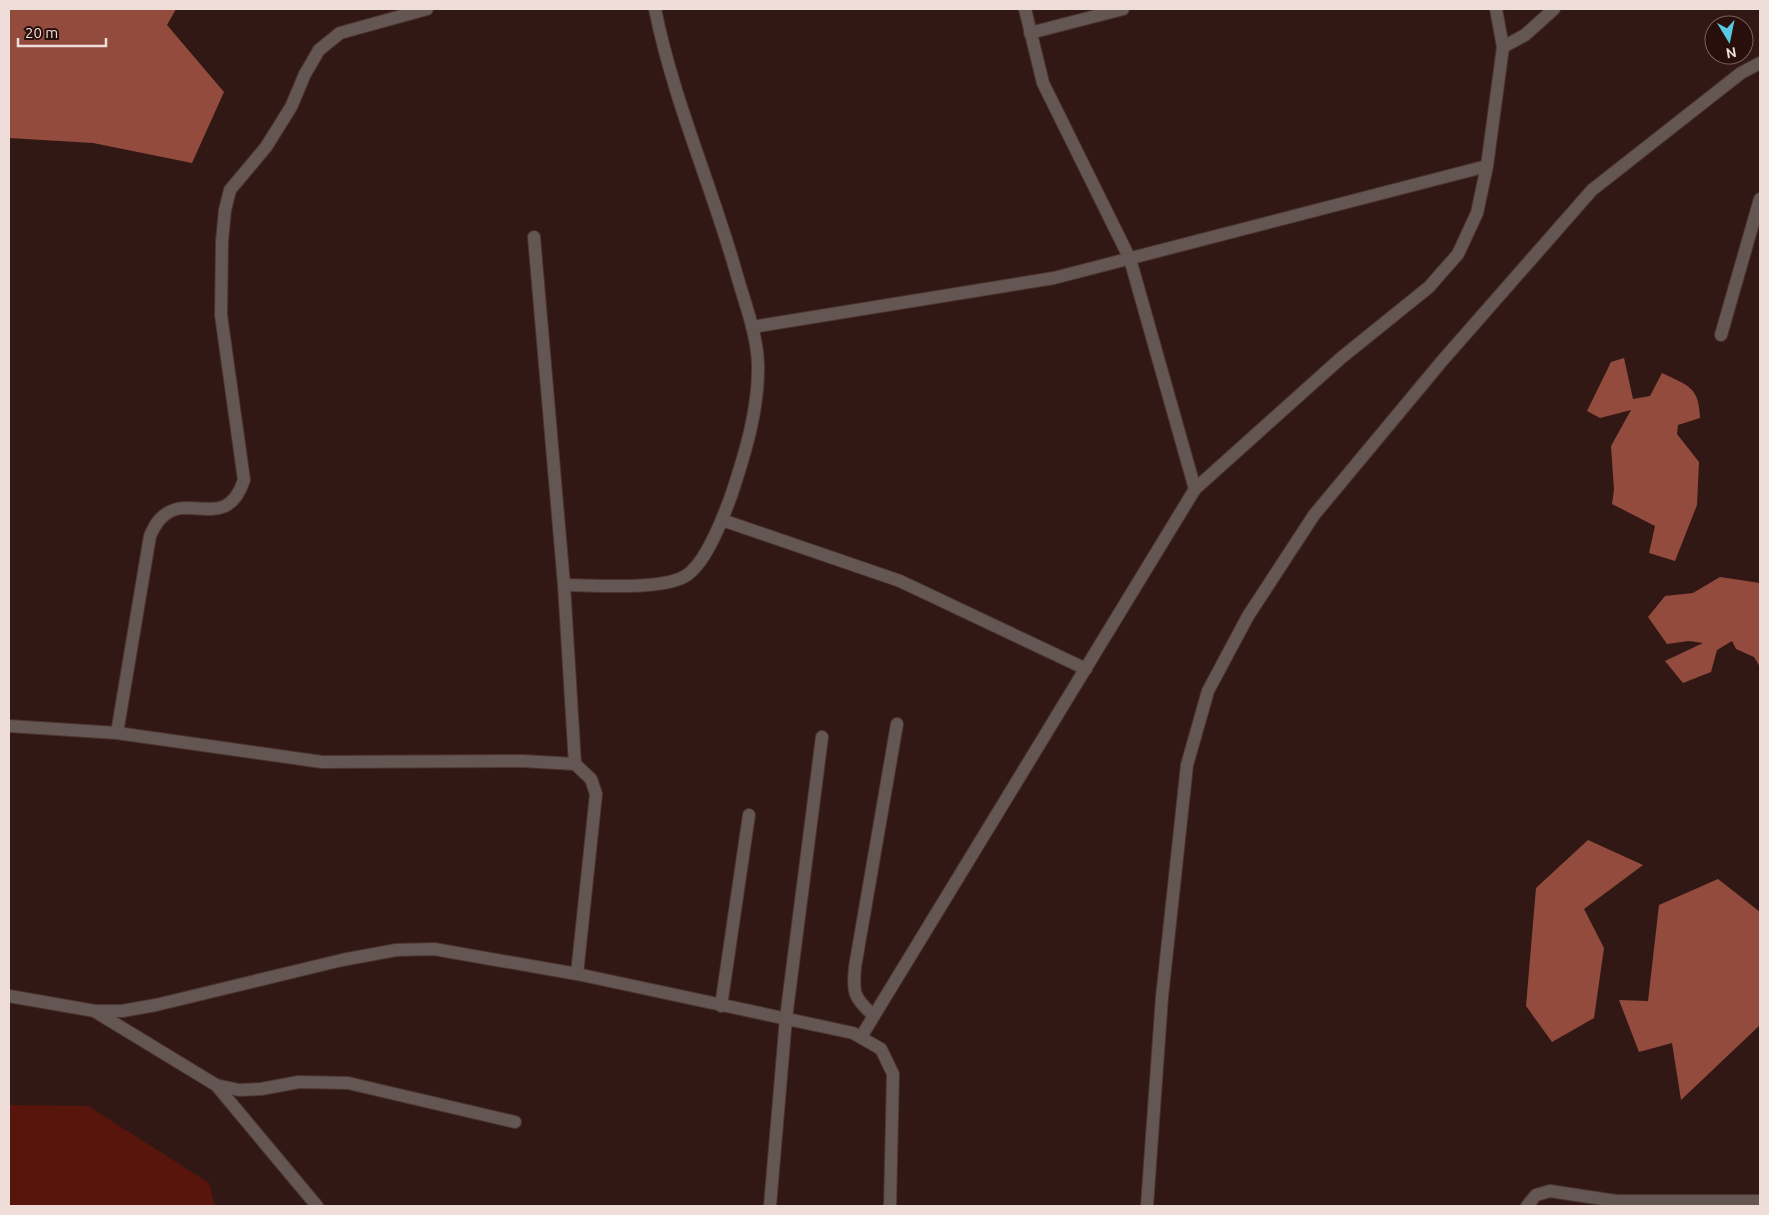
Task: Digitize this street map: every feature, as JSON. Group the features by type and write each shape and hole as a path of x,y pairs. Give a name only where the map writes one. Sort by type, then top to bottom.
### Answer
{"street":[{"path":"117,733 148,545 157,522 168,512 219,509 231,503 240,493 244,480 221,315 222,241 225,210 230,190 266,147 291,107 305,74 319,50 340,33 427,9"},
{"path":"564,585 654,584 674,581 687,575 697,566 722,520 745,454 754,408 758,364 752,327 724,231 684,118 662,42 655,9"},
{"path":"1025,9 1043,83 1130,260 1195,489"},
{"path":"1030,33 1123,9"},
{"path":"860,1037 872,1014 1195,489 1341,358 1435,280 1458,254 1477,213 1487,166 1503,48 1496,9"},
{"path":"1503,48 1525,35 1554,9"},
{"path":"1147,1206 1162,997 1187,766 1208,691 1248,616 1314,515 1442,361 1592,190 1741,74 1760,63"},
{"path":"752,327 1054,278 1130,260 1487,166"},
{"path":"1721,335 1760,199"},
{"path":"534,237 564,585 575,764"},
{"path":"722,520 900,581 1086,669"},
{"path":"872,1014 858,1001 854,994 855,967 897,724"},
{"path":"9,726 117,733 322,762 523,761 575,764 591,779 596,794 577,974"},
{"path":"770,1206 786,1018 822,737"},
{"path":"721,1006 748,815"},
{"path":"9,996 95,1011 122,1011 156,1005 342,960 396,950 434,949 577,974 852,1033 881,1049 893,1074 890,1206"},
{"path":"95,1011 216,1085 317,1206"},
{"path":"216,1085 239,1090 262,1089 299,1082 348,1083 515,1122"},
{"path":"1527,1206 1536,1195 1550,1191 1616,1201 1760,1201"}],"shaded area":[{"path":"9,9 176,9 167,25 224,92 192,163 93,143 9,138"},
{"path":"1624,358 1633,399 1650,396 1662,373 1690,388 1697,399 1700,418 1678,425 1677,434 1699,462 1697,505 1675,561 1649,553 1655,526 1612,504 1614,490 1611,446 1631,410 1600,418 1587,411 1611,362"},
{"path":"1720,577 1760,583 1760,667 1754,657 1736,649 1732,641 1717,650 1711,672 1683,683 1665,661 1703,643 1689,641 1667,644 1648,617 1665,596 1693,593"},
{"path":"1588,840 1643,865 1584,909 1604,948 1594,1018 1552,1042 1526,1006 1536,888"},
{"path":"1718,879 1760,912 1760,1025 1681,1100 1672,1043 1639,1052 1619,1000 1648,1001 1659,905"},
{"path":"9,1105 88,1106 209,1183 215,1206 9,1206"}]}
